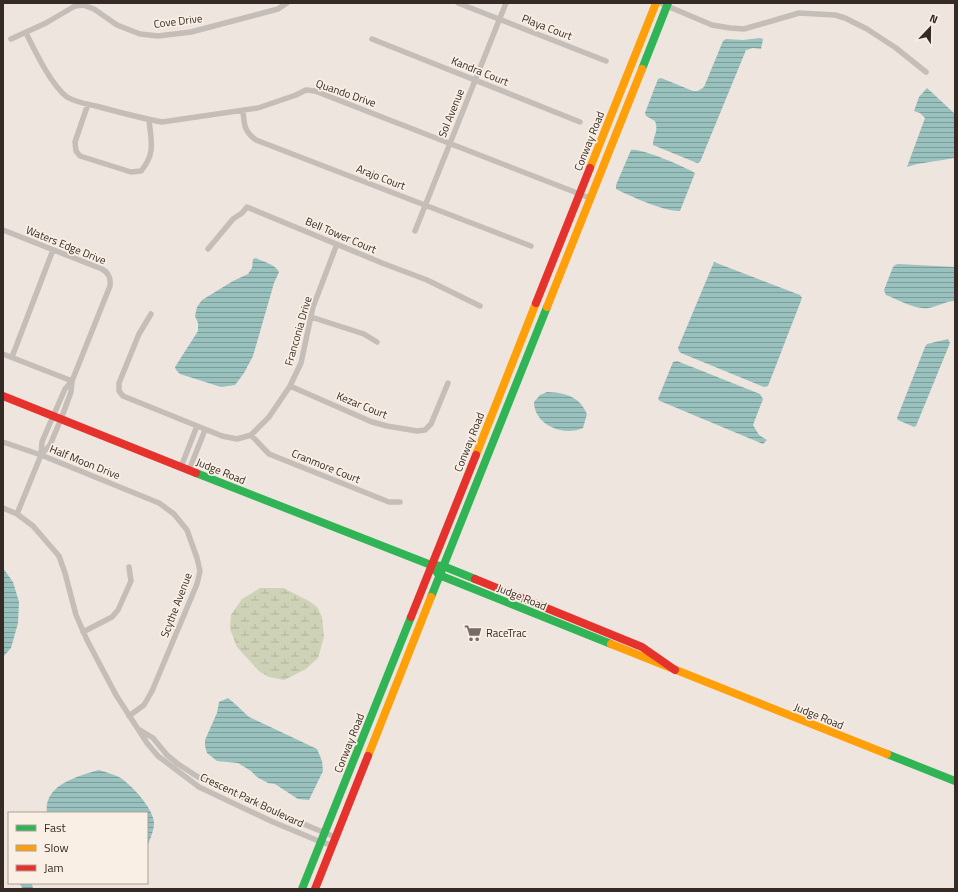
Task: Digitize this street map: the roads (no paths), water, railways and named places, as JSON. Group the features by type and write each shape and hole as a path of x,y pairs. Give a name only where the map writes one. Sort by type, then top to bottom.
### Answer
{"main road":[{"name":"Conway Road","path":"302,889 656,3"},
{"name":"Conway Road","path":"315,889 590,198 665,4"},
{"path":"522,337 522,350 525,360"},
{"name":"Judge Road","path":"3,396 185,469 432,565 443,566 642,647 675,670"},
{"path":"432,565 439,575"},
{"name":"Judge Road","path":"439,575 955,781"},
{"path":"385,683 384,696 387,705"}],"street":[{"name":"Cove Drive","path":"11,39 46,23 74,6 83,5 94,9 116,25 140,34 158,36 198,30 278,9 287,3"},
{"name":"Playa Court","path":"458,3 606,61"},
{"name":"Sol Avenue","path":"415,231 506,3"},
{"path":"665,4 712,25 744,29 799,13 835,15 866,29 896,48 926,72"},
{"name":"Quando Drive","path":"26,33 44,68 57,86 67,97 88,104 162,122 258,108 306,90 315,91 450,142 590,198"},
{"name":"Kandra Court","path":"372,39 580,122"},
{"path":"88,104 75,142 76,151 80,156 131,172 141,171 148,163 152,153 149,120"},
{"name":"Arajo Court","path":"243,110 245,128 249,135 256,140 531,246"},
{"name":"Bell Tower Court","path":"208,249 233,219 242,213 247,207 427,280 480,306"},
{"name":"Waters Edge Drive","path":"3,230 102,268 108,272 111,280 110,286 72,382"},
{"name":"Franconia Drive","path":"251,435 269,417 290,386 301,363 312,318 313,307 337,244"},
{"path":"12,357 53,250"},
{"path":"151,314 139,334 119,383 119,390 124,396 222,436 237,438 251,435"},
{"path":"312,318 364,334 377,342"},
{"path":"3,354 72,382 65,389 50,445 41,455"},
{"name":"Kezar Court","path":"290,386 372,422 417,431 425,430 430,424 448,383"},
{"path":"17,514 41,455 44,436 57,417"},
{"path":"185,469 190,444 197,426"},
{"path":"185,469 198,447 205,430"},
{"name":"Cranmore Court","path":"251,435 269,454 390,502 400,502"},
{"path":"44,436 52,440"},
{"name":"Half Moon Drive","path":"3,442 41,455 159,503"},
{"path":"190,444 198,447"},
{"name":"Scythe Avenue","path":"129,716 144,705 152,691 197,584 200,571 187,530 174,514 159,503"},
{"name":"Crescent Park Boulevard","path":"3,508 17,514 33,526 59,556 76,615 83,632 116,695 151,748 158,756 199,787 273,822 321,842 334,841"},
{"path":"83,632 112,616 118,610 131,581 129,567"},
{"name":"Crescent Park Boulevard","path":"138,728 153,738 167,755 178,764 198,777 325,833 334,841"},
{"path":"151,748 157,743"},
{"path":"273,822 277,813"}],"water":[{"path":"726,39 743,40 763,39 761,49 753,48 746,50 700,162 697,163 653,145 656,131 655,121 646,116 645,113 658,79 661,78 693,91 698,91 704,87 723,41"},
{"path":"927,88 955,114 955,158 907,167 925,118 920,113 914,111 919,97"},
{"path":"631,150 653,155 695,173 680,211 674,211 657,206 616,189 616,185"},
{"path":"256,258 272,265 279,272 274,283 253,356 244,373 235,385 221,387 180,374 175,367 198,331 198,323 195,316 197,307 202,300 233,281 248,274 252,268 253,259"},
{"path":"714,262 800,295 802,298 768,386 764,387 679,351 678,348"},
{"path":"898,264 955,267 955,301 923,308 912,306 886,295 884,290 893,267"},
{"path":"948,339 950,343 916,426 914,427 898,420 897,418 925,347 927,344"},
{"path":"677,361 760,394 763,399 753,425 759,435 767,440 763,444 660,401 658,399 673,362"},
{"path":"547,392 566,395 576,399 580,403 587,414 583,428 567,431 559,430 544,423 535,410 534,402 540,395"},
{"path":"3,568 13,582 19,602 18,623 11,648 3,657"},
{"path":"228,698 249,717 317,749 322,761 323,771 309,800 298,799 275,784 268,783 257,777 251,771 238,763 217,761 207,753 205,740 217,713 219,702"},
{"path":"99,770 117,776 124,780 141,797 153,817 154,823 153,832 148,844 148,812 47,812 47,803 50,795 64,783 81,775"},
{"path":"20,884 32,884 33,889 23,889"}],"place":[{"name":"RaceTrac","path":"473,633"}]}
